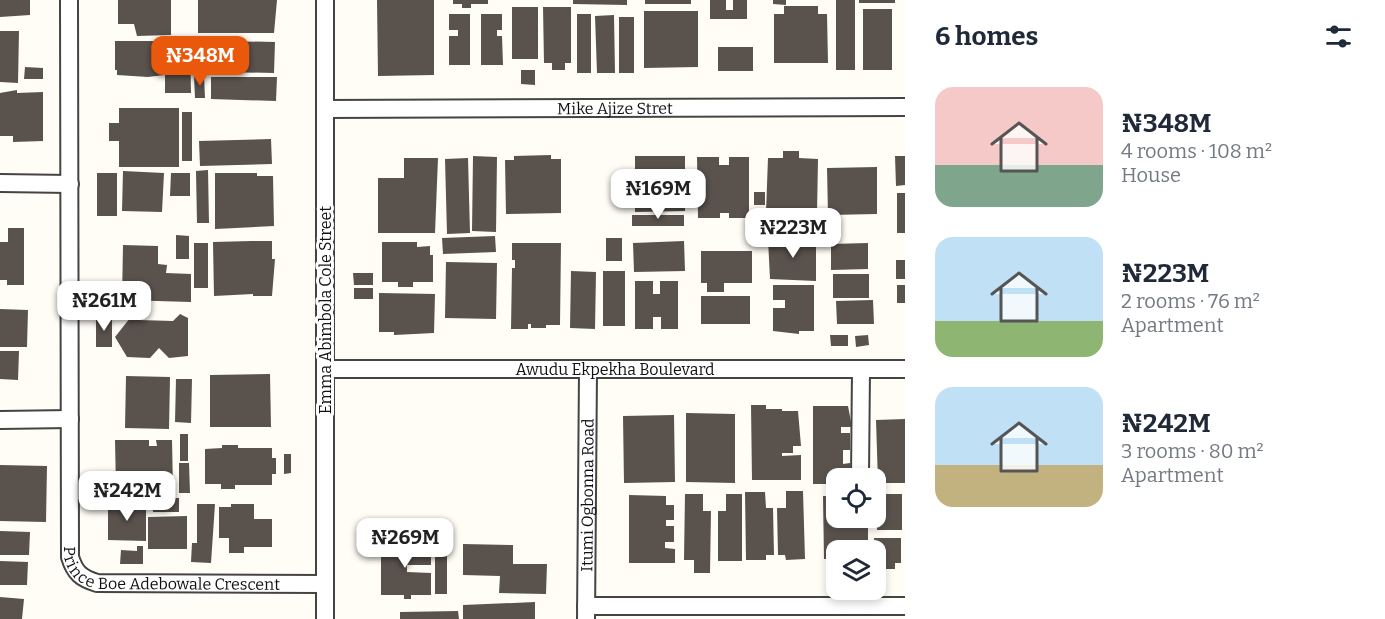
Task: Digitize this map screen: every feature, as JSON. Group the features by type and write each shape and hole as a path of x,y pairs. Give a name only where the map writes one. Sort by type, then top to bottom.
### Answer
{"street":[{"name":"Prince Boe Adebowale Crescent","path":"69,0 70,558 74,570 83,579 97,583 325,584"},
{"name":"Emma Abimbola Cole Street","path":"325,0 325,619"},
{"name":"Mike Ajize Stret","path":"325,110 905,107"},
{"path":"0,183 70,184"},
{"name":"Awudu Ekpekha Boulevard","path":"325,369 905,369"},
{"path":"861,369 861,468"},
{"name":"Itumi Ogbonna Road","path":"586,613 588,370"},
{"path":"0,420 70,419"},
{"path":"586,613 905,606"}],"building":[{"path":"0,0 30,0 30,15 0,17"},
{"path":"118,0 171,0 171,35 137,36 134,24 118,24"},
{"path":"198,0 277,0 274,33 198,33"},
{"path":"377,0 434,0 434,75 378,76"},
{"path":"453,0 488,0 488,4 471,4 471,8 462,8 462,4 453,4"},
{"path":"573,0 627,0 627,5 573,4"},
{"path":"645,0 691,0 691,4 645,4"},
{"path":"710,0 726,0 726,10 733,10 733,0 747,0 747,19 710,19"},
{"path":"773,0 786,0 786,5 773,4"},
{"path":"836,0 855,0 855,70 836,70"},
{"path":"859,0 895,0 895,3 859,3"},
{"path":"784,6 818,6 818,14 827,14 828,63 774,63 774,14 784,14"},
{"path":"512,7 538,7 538,59 512,59"},
{"path":"543,7 571,7 571,63 565,63 565,70 552,70 552,63 544,63"},
{"path":"863,9 892,9 892,70 863,70"},
{"path":"644,11 698,11 698,67 644,68"},
{"path":"449,14 470,14 470,65 449,65 449,36 458,36 458,30 449,30"},
{"path":"481,14 502,14 502,30 497,30 497,36 502,36 503,65 481,65"},
{"path":"577,14 591,14 591,73 577,73"},
{"path":"614,15 615,73 597,73 595,16"},
{"path":"619,17 634,17 634,73 619,73"},
{"path":"0,31 19,31 18,83 0,82"},
{"path":"190,39 191,93 165,93 165,72 171,72 170,40"},
{"path":"194,40 216,40 217,70 194,70"},
{"path":"115,41 168,41 169,70 164,68 164,75 148,77 117,75"},
{"path":"223,41 275,42 274,73 222,72"},
{"path":"718,47 753,47 753,71 718,71"},
{"path":"25,67 43,68 43,79 24,79"},
{"path":"521,70 535,70 535,85 521,84"},
{"path":"194,76 204,76 205,98 195,98"},
{"path":"211,77 277,77 276,101 211,99"},
{"path":"17,90 17,93 43,92 43,141 13,142 13,136 0,136 0,93"},
{"path":"119,108 179,108 179,167 119,167 119,141 109,141 109,123 119,123"},
{"path":"182,112 192,112 192,161 182,161"},
{"path":"271,139 272,164 200,166 199,141"},
{"path":"783,151 799,151 799,158 818,159 817,213 766,212 768,158 783,158"},
{"path":"551,155 551,159 561,159 561,213 506,214 505,160 514,160 514,156"},
{"path":"473,156 497,157 496,232 472,231"},
{"path":"635,156 685,156 685,211 635,212"},
{"path":"895,156 905,156 905,185 896,186"},
{"path":"697,157 719,157 719,165 729,165 729,157 749,157 749,218 729,218 729,213 720,213 720,218 698,218"},
{"path":"404,158 438,158 435,233 378,233 378,178 404,178"},
{"path":"468,158 470,233 447,234 445,159"},
{"path":"877,167 877,214 828,215 827,168"},
{"path":"208,170 209,223 197,223 196,171"},
{"path":"123,171 164,173 162,212 122,211"},
{"path":"97,173 117,173 117,216 97,216"},
{"path":"171,173 190,173 190,196 170,196"},
{"path":"215,173 257,173 257,176 273,176 274,226 215,229"},
{"path":"754,192 765,192 765,205 754,205"},
{"path":"897,193 905,193 905,233 897,233"},
{"path":"805,214 805,230 753,230 753,215"},
{"path":"632,215 684,215 684,226 632,226"},
{"path":"8,228 24,228 24,285 7,285 7,280 0,280 0,242 8,242"},
{"path":"176,235 189,236 189,259 176,259"},
{"path":"495,236 496,252 443,254 442,238"},
{"path":"606,238 622,238 622,261 606,261"},
{"path":"768,239 816,239 816,281 770,279"},
{"path":"272,241 272,259 275,259 272,296 253,296 253,294 214,296 213,242"},
{"path":"684,241 685,271 634,272 633,243"},
{"path":"382,242 417,242 417,247 430,246 430,255 433,255 433,282 413,282 413,287 398,287 398,282 382,282"},
{"path":"194,243 208,243 208,288 194,288"},
{"path":"512,243 561,243 560,325 531,328 531,324 528,324 528,329 511,329 512,268 515,268 515,260 512,260"},
{"path":"868,243 868,269 831,270 831,244"},
{"path":"123,245 158,246 158,264 167,265 166,273 191,274 191,302 122,300"},
{"path":"701,251 752,251 752,283 724,283 724,292 707,292 707,283 701,283"},
{"path":"896,260 905,260 905,279 896,279"},
{"path":"446,262 497,263 496,319 445,318"},
{"path":"571,271 596,272 595,329 570,328"},
{"path":"603,271 625,271 625,326 603,326"},
{"path":"353,273 373,273 373,285 354,285"},
{"path":"833,274 869,274 869,298 833,298"},
{"path":"635,281 653,281 653,294 660,294 660,281 678,281 678,329 661,329 661,317 653,317 653,329 635,329"},
{"path":"96,282 113,282 113,295 96,294"},
{"path":"773,285 814,285 814,331 799,331 799,334 773,331 773,308 785,308 785,300 773,300"},
{"path":"897,285 905,285 905,303 897,303"},
{"path":"354,288 373,288 373,299 354,299"},
{"path":"379,293 435,294 434,333 394,335 394,332 379,332"},
{"path":"701,296 750,296 750,324 701,324"},
{"path":"873,300 874,324 837,324 836,301"},
{"path":"0,309 28,310 27,347 0,347"},
{"path":"134,313 139,320 173,321 180,314 188,318 188,356 169,358 159,348 150,358 127,357 115,337"},
{"path":"96,318 112,318 112,347 96,347"},
{"path":"830,335 848,335 848,346 831,346"},
{"path":"868,335 869,345 856,347 855,336"},
{"path":"0,351 19,351 18,380 0,379"},
{"path":"270,374 271,427 210,427 210,375"},
{"path":"126,376 170,377 169,429 125,428"},
{"path":"176,379 192,379 191,423 175,422"},
{"path":"751,405 766,405 766,409 798,411 801,446 793,446 793,453 782,453 782,456 801,455 801,480 752,480"},
{"path":"813,406 848,406 852,427 841,427 841,433 850,433 850,450 843,450 843,464 850,463 850,468 826,468 826,484 813,484"},
{"path":"686,413 735,414 735,483 686,482"},
{"path":"674,415 675,482 624,483 623,416"},
{"path":"905,419 905,483 886,483 886,468 878,468 876,420"},
{"path":"180,434 188,434 188,461 180,461"},
{"path":"115,440 149,440 149,446 157,446 156,440 172,440 173,489 155,489 155,486 116,489"},
{"path":"222,445 238,445 238,448 272,448 272,458 276,458 276,474 272,474 272,485 235,485 235,489 221,489 221,484 205,484 205,449 222,448"},
{"path":"284,454 291,454 291,473 284,474"},
{"path":"179,463 189,463 190,493 179,493"},
{"path":"0,465 47,466 46,522 0,521"},
{"path":"786,491 803,491 805,559 786,560 785,555 778,555 777,508 786,508"},
{"path":"745,492 765,492 766,508 773,508 774,555 766,555 766,560 746,560"},
{"path":"685,494 703,494 703,511 711,511 710,573 694,573 694,560 684,560"},
{"path":"726,494 742,494 742,561 718,561 718,511 726,511"},
{"path":"886,494 902,494 902,530 877,530 877,528 886,528"},
{"path":"629,495 666,496 666,505 674,505 674,520 666,520 666,526 674,526 674,542 665,542 665,548 675,549 675,563 629,563"},
{"path":"823,496 826,496 826,528 868,528 868,540 826,540 826,559 824,559"},
{"path":"153,498 179,498 179,512 153,512"},
{"path":"108,504 146,504 146,541 108,540"},
{"path":"197,504 215,504 211,563 191,562 192,543 197,543"},
{"path":"231,504 254,504 254,519 272,519 272,547 244,547 244,553 229,553 229,538 219,538 219,507 231,507"},
{"path":"187,516 187,549 148,549 148,517"},
{"path":"0,531 30,532 29,555 0,555"},
{"path":"874,538 901,538 901,563 895,563 895,569 886,569 886,540 874,540"},
{"path":"403,540 431,544 431,565 407,565 407,572 431,573 431,595 411,595 411,599 404,599 404,595 381,595 381,543 403,543"},
{"path":"435,540 447,540 447,594 435,594"},
{"path":"463,544 513,545 513,564 547,564 546,594 499,593 500,576 463,575"},
{"path":"137,546 143,546 143,564 120,564 121,550 137,551"},
{"path":"0,561 28,562 27,585 0,585"},
{"path":"0,597 24,599 22,619 0,619"},
{"path":"535,602 535,619 463,619 463,605"},
{"path":"458,611 459,619 400,619 400,612"}]}
